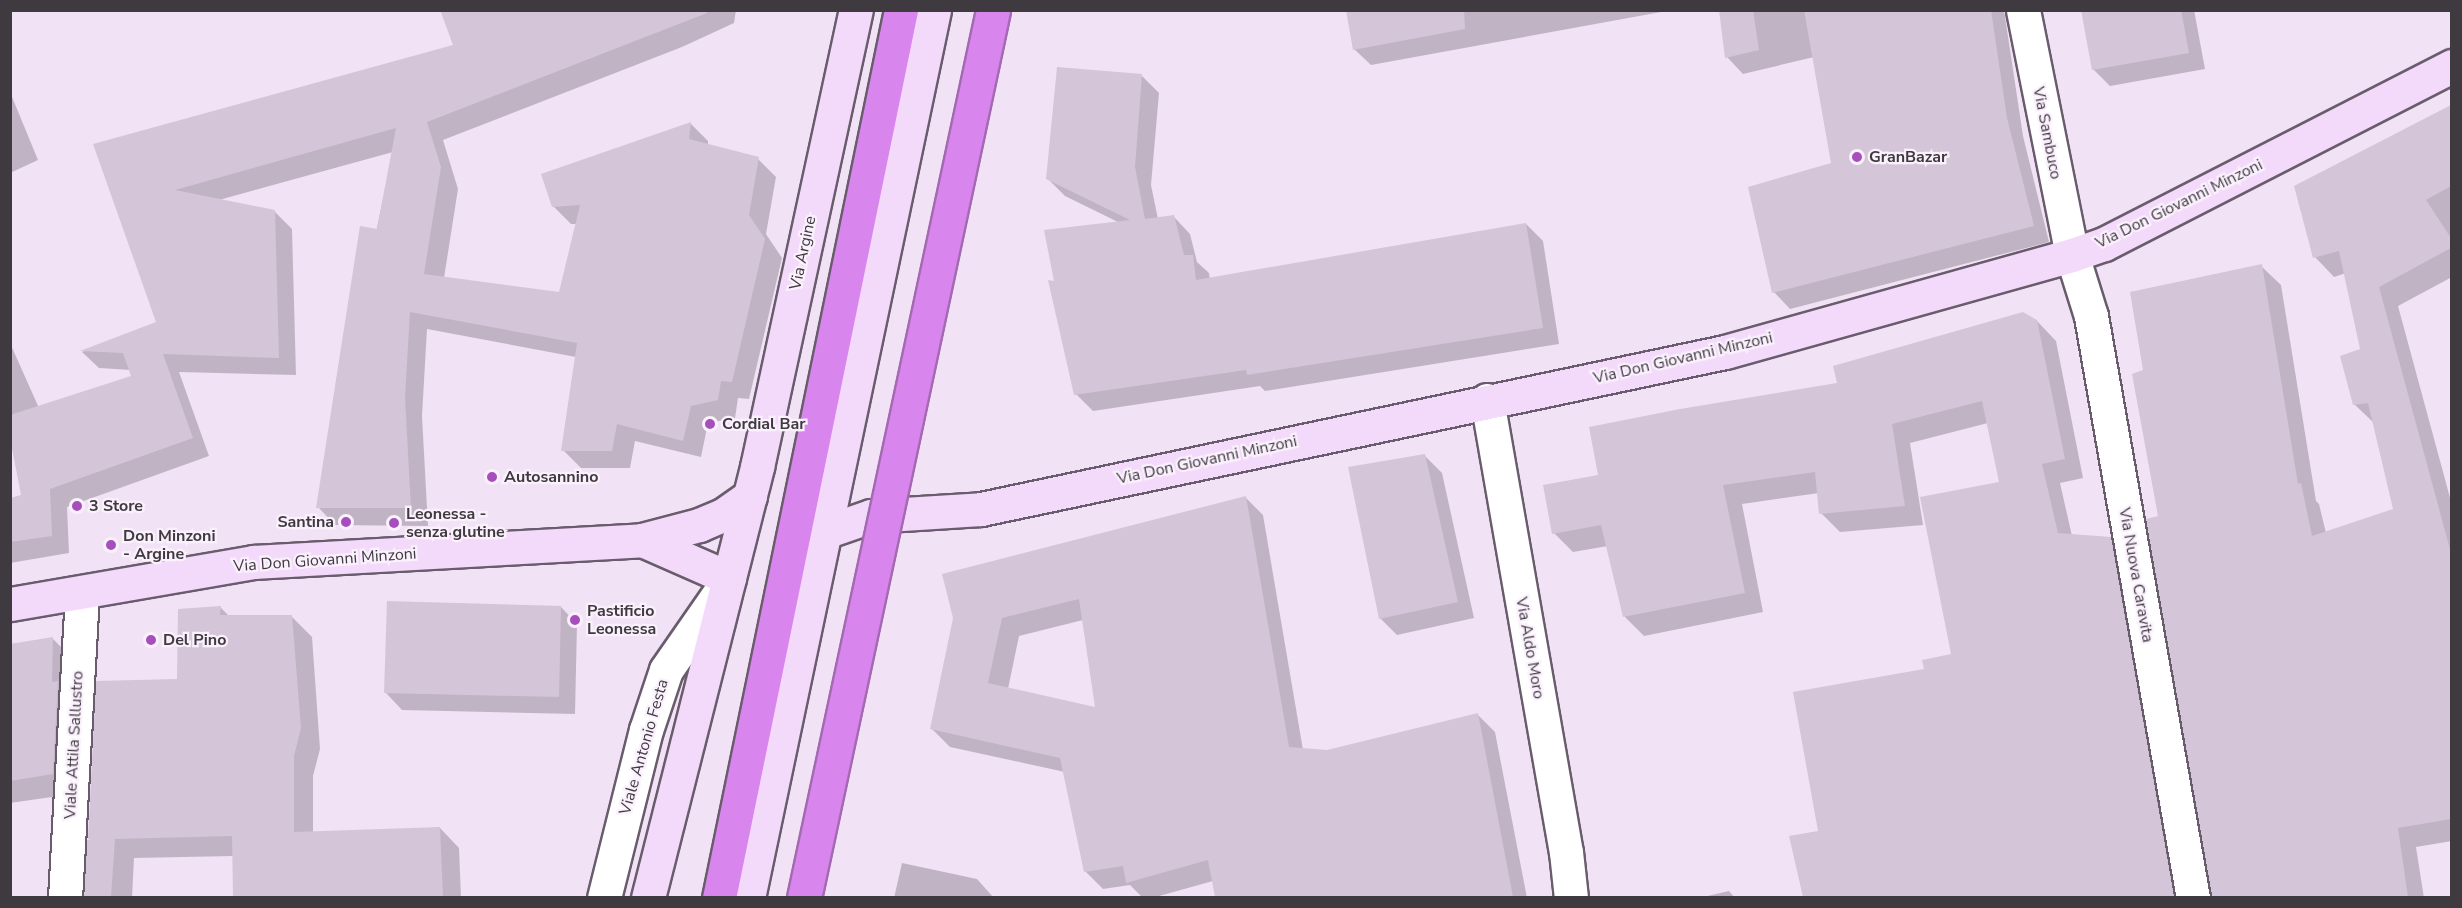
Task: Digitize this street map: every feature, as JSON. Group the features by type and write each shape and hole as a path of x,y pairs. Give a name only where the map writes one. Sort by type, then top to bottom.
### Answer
{"highway":[{"path":"719,897 901,10"},
{"path":"804,897 993,10"}],"street":[{"name":"Via Argine","path":"648,897 750,496 856,10"},
{"path":"748,897 934,10"},
{"name":"Via Sambuco","path":"2023,10 2072,255"},
{"name":"Via Don Giovanni Minzoni","path":"825,532 872,516 981,508 1487,400 1725,352 2072,255 2104,244 2451,66"},
{"name":"Via Nuova Caravita","path":"2072,255 2091,316 2193,897"},
{"name":"Via Aldo Moro","path":"1487,400 1564,840 1571,897"},
{"path":"834,490 872,516"},
{"name":"Via Don Giovanni Minzoni","path":"10,604 253,562 642,540 699,525 723,515 750,496"},
{"name":"Via Don Giovanni Minzoni","path":"642,540 695,561 729,579"},
{"name":"Viale Antonio Festa","path":"604,897 646,730 666,670 729,579"},
{"name":"Viale Attila Sallustro","path":"65,897 82,593"}],"building":[{"path":"440,10 706,10 707,13 427,122 441,167 424,274 559,292 580,205 552,207 541,174 691,122 689,139 759,157 749,215 765,239 732,382 721,381 718,400 691,406 683,441 617,424 612,451 561,451 577,343 410,312 405,397 411,508 316,508 360,226 377,229 396,128 175,190 275,210 279,358 163,354 193,438 50,489 52,536 10,542 10,498 21,495 10,438 10,415 131,376 123,353 80,351 156,322 93,144 453,45"},
{"path":"1346,10 1464,10 1465,29 1353,50"},
{"path":"1719,10 1753,10 1759,50 1725,58"},
{"path":"1804,10 1991,10 2007,118 2034,226 1772,293 1748,187 1831,163"},
{"path":"2081,10 2181,10 2189,53 2092,70"},
{"path":"1057,67 1142,74 1135,167 1145,219 1174,215 1184,255 1193,255 1196,280 1526,223 1543,328 1247,375 1246,370 1074,395 1048,280 1054,281 1044,230 1130,220 1046,179"},
{"path":"2451,105 2451,186 2426,200 2451,238 2451,248 2379,287 2451,553 2451,819 2398,828 2408,897 2211,897 2146,519 2158,516 2132,374 2143,370 2130,292 2262,264 2298,484 2301,483 2312,536 2393,509 2368,403 2353,405 2340,356 2360,349 2339,251 2313,258 2294,186"},
{"path":"2023,312 2037,320 2065,459 2042,464 2058,533 2111,537 2174,897 1803,897 1789,836 1818,831 1793,692 1924,669 1922,660 1951,654 1920,497 1999,482 1982,401 1892,424 1905,506 1819,514 1815,472 1723,485 1745,593 1623,617 1601,525 1552,534 1543,485 1598,475 1589,427 1680,409 1837,383 1833,366"},
{"path":"1425,454 1458,602 1379,619 1348,467"},
{"path":"1246,496 1289,747 1327,750 1478,713 1513,897 1215,897 1208,860 1126,883 1123,866 1084,872 1060,758 930,729 953,618 942,574","holes":["1079,599 1095,707 988,683 1002,618"]},
{"path":"387,601 561,606 559,697 384,693"},
{"path":"221,606 220,615 292,615 301,728 294,756 294,832 440,827 443,897 233,897 232,836 115,839 111,897 84,897 87,840 92,839 88,839 96,681 177,679 178,609"},
{"path":"53,637 52,682 58,681 53,774 10,781 10,644"}],"place":[{"name":"GranBazar","path":"1857,157"},
{"name":"Cordial Bar","path":"710,424"},
{"name":"Autosannino","path":"492,477"},
{"name":"3 Store","path":"77,506"},
{"name":"Santina","path":"346,522"},
{"name":"Leonessa - senza glutine","path":"394,523"},
{"name":"Don Minzoni - Argine","path":"111,545"},
{"name":"Pastificio Leonessa","path":"575,620"},
{"name":"Del Pino","path":"151,640"}]}
